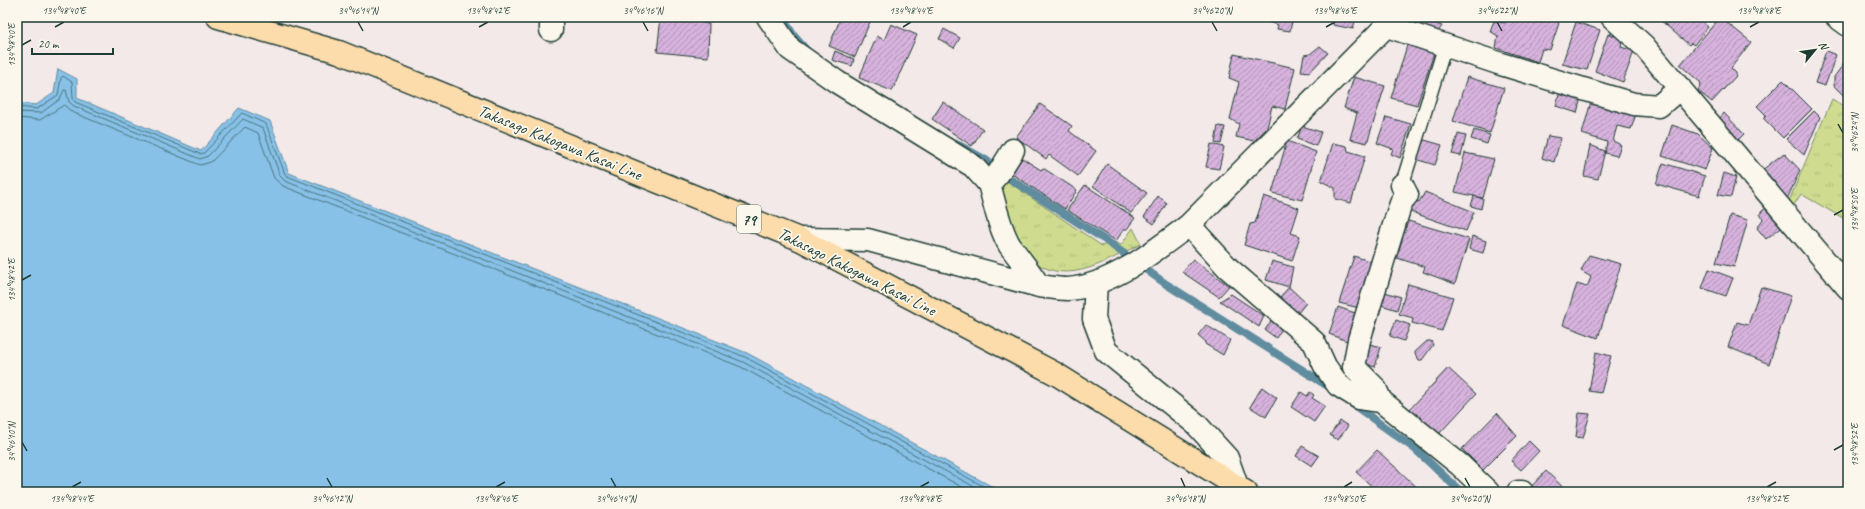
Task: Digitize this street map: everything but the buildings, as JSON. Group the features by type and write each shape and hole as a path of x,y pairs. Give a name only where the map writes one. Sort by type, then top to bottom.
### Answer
{"main road":[{"name":"Takasago Kakogawa Kasai Line","path":"218,17 339,52 799,239 1056,374 1241,489"}],"street":[{"path":"768,17 790,49 837,82 974,166 1001,169 1000,220 1010,245 1039,286"},
{"path":"1612,17 1644,46 1680,88 1730,151 1848,288"},
{"path":"1837,17 1848,25"},
{"path":"799,239 868,240 1039,286 1067,289 1096,283 1153,252 1189,225 1391,21 1445,46 1634,104 1659,106 1680,88"},
{"path":"1354,367 1359,340 1398,212 1407,195 1402,185"},
{"path":"1189,225 1228,268 1314,342 1354,367 1374,388 1380,401 1460,465 1488,492"},
{"path":"1096,283 1094,319 1106,351 1196,424 1227,458 1241,489"},
{"path":"1314,342 1325,366 1338,385 1359,398 1380,401"}],"lane":[{"path":"1402,185 1445,46"}],"green space":[{"path":"1832,99 1848,109 1848,221 1801,194 1790,211 1786,208"},
{"path":"1004,179 1102,246 1112,241 1121,245 1133,228 1141,244 1089,268 1061,272 1048,269 1035,262 1021,250 1012,234 998,190"}],"water":[{"path":"58,69 77,79 77,98 201,151 239,108 270,121 289,173 747,353 1002,492 17,492 17,103 36,105 54,93"}],"waterway":[{"path":"782,17 794,36 808,52"},
{"path":"957,144 986,160 1007,177 1105,240 1166,284 1331,388"},
{"path":"1351,403 1415,449 1461,492"}]}
